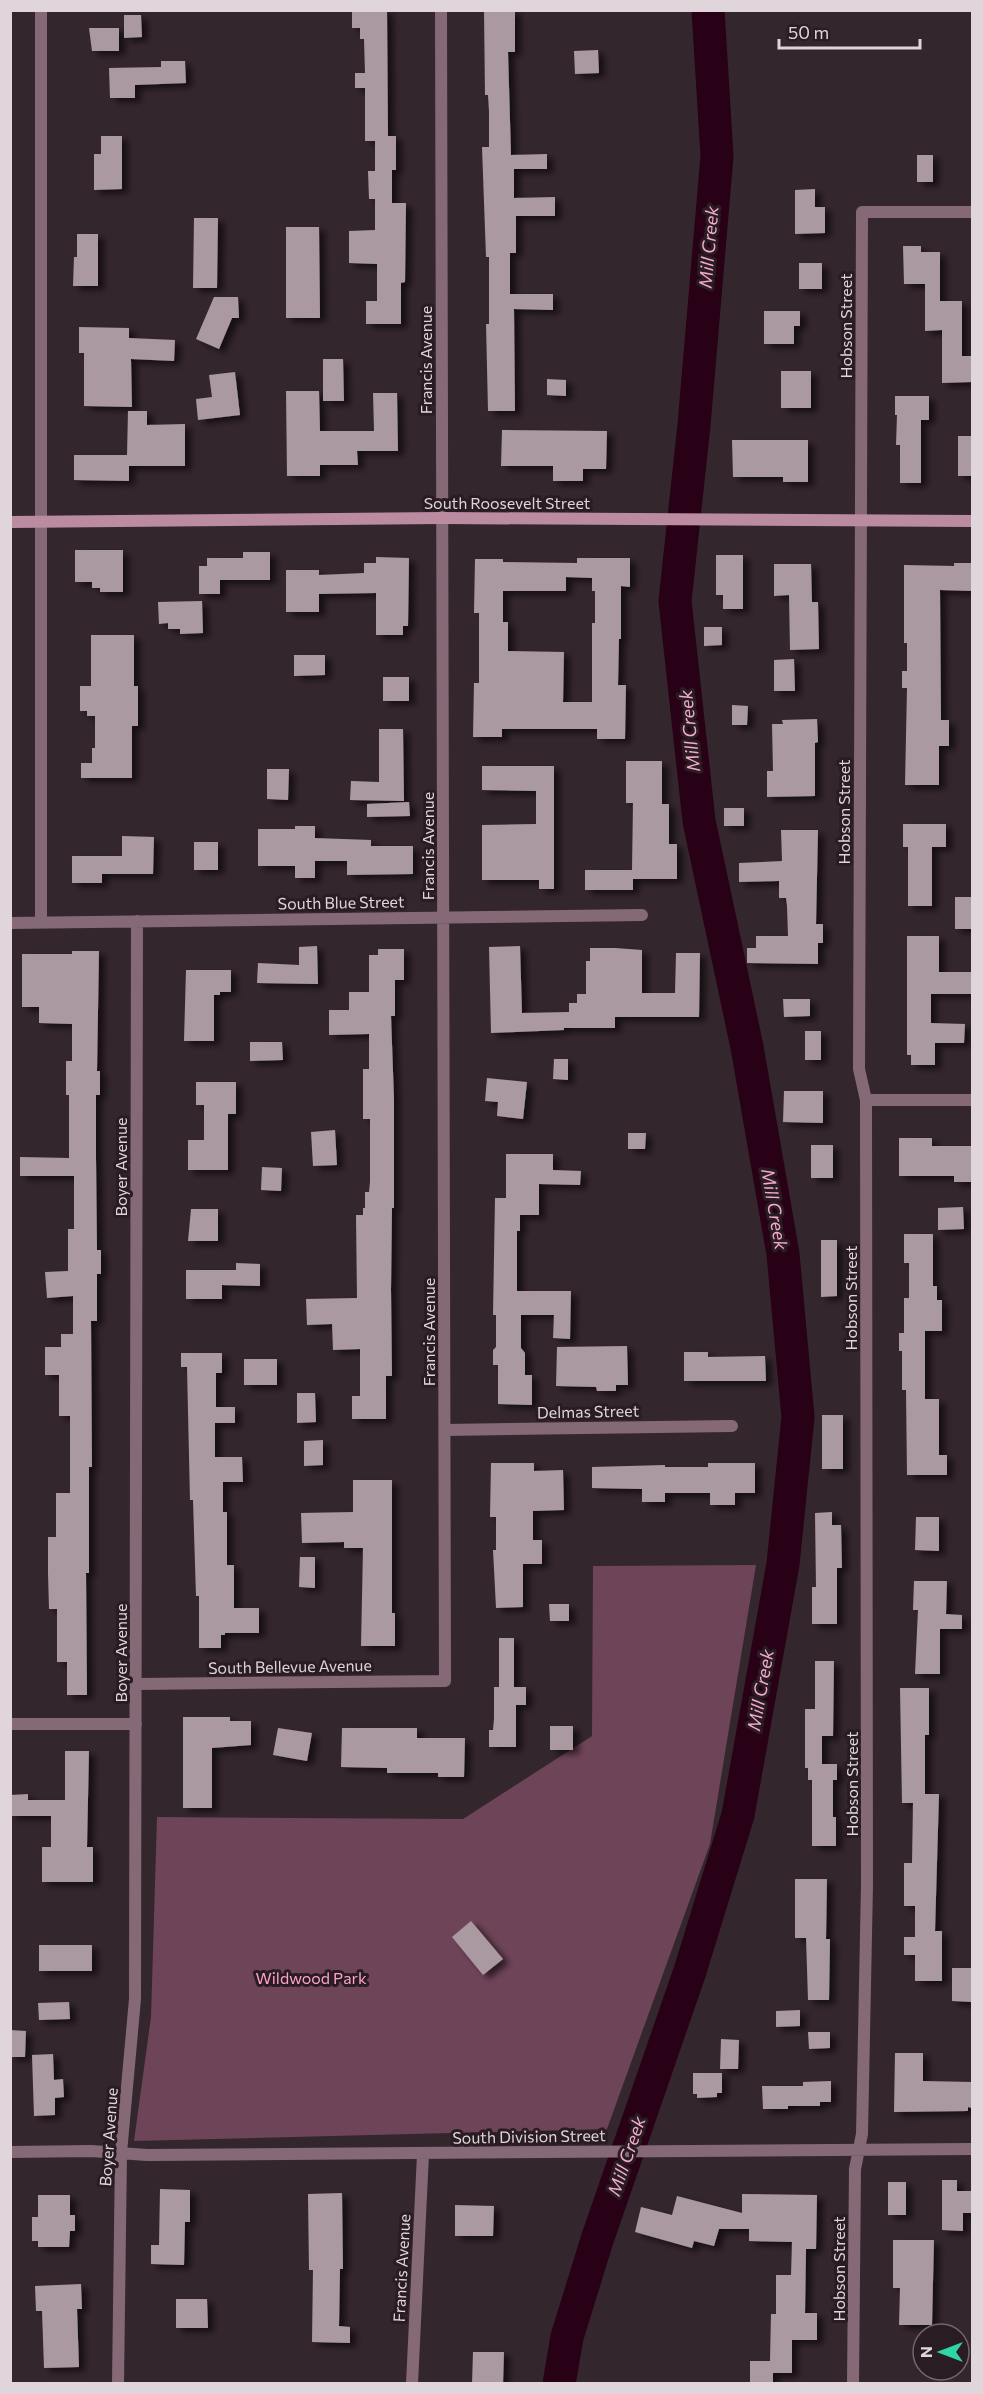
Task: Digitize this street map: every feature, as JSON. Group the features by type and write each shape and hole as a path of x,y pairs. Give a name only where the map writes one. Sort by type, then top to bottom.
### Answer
{"main road":[{"name":"South Roosevelt Street","path":"10,522 442,518 972,521"}],"street":[{"path":"41,10 41,922"},
{"name":"Francis Avenue","path":"441,10 445,1681"},
{"name":"Hobson Street","path":"854,2384 855,2169 862,2134 867,1885 866,1100 859,1069 862,212 972,212"},
{"name":"South Blue Street","path":"10,923 642,915"},
{"name":"Boyer Avenue","path":"118,2384 121,2153 135,1999 137,921"},
{"path":"866,1100 972,1100"},
{"name":"Delmas Street","path":"445,1430 732,1426"},
{"name":"South Bellevue Avenue","path":"136,1684 445,1681"},
{"path":"10,1724 136,1724"},
{"name":"South Division Street","path":"10,2152 423,2154 972,2149"},
{"name":"Francis Avenue","path":"412,2384 423,2154"}],"green space":[{"name":"Wildwood Park","path":"756,1565 710,1844 607,2129 134,2141 151,2017 157,1817 463,1819 592,1736 593,1566"}],"building":[{"path":"352,10 387,10 388,136 396,136 396,170 392,170 392,203 406,203 405,282 401,283 401,324 366,324 366,301 377,301 377,264 349,263 349,231 375,230 375,199 369,199 368,171 375,171 375,141 365,141 365,88 355,88 355,73 365,73 364,39 360,39 360,28 352,28"},
{"path":"484,10 515,10 515,52 508,52 511,155 547,154 547,169 514,169 514,198 555,197 555,216 516,216 516,253 510,253 510,294 553,294 553,310 514,309 515,411 488,411 486,324 489,324 489,257 486,257 482,147 489,147 489,112 488,95 485,95"},
{"path":"124,15 141,15 142,37 124,38"},
{"path":"89,28 119,28 119,51 92,51"},
{"path":"598,50 599,73 575,74 574,51"},
{"path":"161,61 185,61 186,83 135,85 135,98 110,98 109,68 161,67"},
{"path":"101,136 122,136 122,189 94,190 94,154 101,154"},
{"path":"917,155 933,155 933,182 917,182"},
{"path":"815,189 815,207 825,207 825,233 795,234 795,190"},
{"path":"194,218 218,218 217,288 193,288"},
{"path":"286,227 319,227 320,318 286,318"},
{"path":"77,234 98,234 98,286 73,286"},
{"path":"903,246 921,246 921,252 940,252 940,301 962,301 962,356 972,356 972,382 942,383 942,330 925,331 925,284 904,284"},
{"path":"799,263 822,263 822,289 799,289"},
{"path":"214,297 238,297 239,318 232,318 219,349 196,339"},
{"path":"764,311 800,311 800,326 794,326 794,344 764,344"},
{"path":"79,327 129,328 129,338 175,340 174,361 131,359 132,407 84,406 84,353 79,353"},
{"path":"323,359 343,359 344,401 323,401"},
{"path":"781,371 811,371 811,408 781,408"},
{"path":"235,372 240,415 198,420 196,399 212,397 209,375"},
{"path":"547,379 566,380 566,396 547,395"},
{"path":"286,391 319,391 320,431 374,431 373,393 397,393 398,451 357,451 358,465 320,465 320,476 287,476"},
{"path":"895,396 929,396 929,420 921,420 921,483 900,483 900,445 896,445"},
{"path":"128,411 147,411 147,425 185,424 185,466 129,466 129,481 74,480 74,455 127,455"},
{"path":"502,430 607,431 606,469 583,469 583,481 553,481 553,466 501,466"},
{"path":"958,436 972,436 972,476 958,476"},
{"path":"732,440 808,440 808,482 783,482 783,477 733,477"},
{"path":"75,550 123,550 123,592 100,592 100,588 92,588 92,582 75,582"},
{"path":"243,552 270,552 270,580 220,580 220,594 199,594 199,566 207,566 207,558 243,558"},
{"path":"716,555 743,555 743,609 723,609 723,595 716,595"},
{"path":"376,557 409,558 408,626 403,626 403,635 376,635 376,593 319,594 319,612 286,612 286,570 319,570 319,575 364,573 364,563 376,563"},
{"path":"577,558 630,558 630,587 621,586 621,639 619,639 618,685 626,685 625,739 597,739 597,729 502,729 502,737 473,737 474,683 479,683 479,613 474,613 475,559 503,559 503,562 577,563","holes":["566,577 592,578 592,591 595,591 595,623 592,623 592,702 563,702 564,652 508,651 508,622 503,622 503,591 566,591"]},
{"path":"954,563 972,563 972,591 940,590 941,720 949,720 949,746 939,746 939,785 905,785 907,688 902,688 902,671 907,671 907,643 904,643 904,565 954,566"},
{"path":"774,564 811,564 812,602 818,602 819,649 790,650 789,595 774,596"},
{"path":"202,601 203,633 180,634 180,629 168,629 168,623 159,624 158,602"},
{"path":"704,627 722,627 722,645 704,646"},
{"path":"91,635 134,635 134,686 138,686 138,726 132,726 132,778 81,778 81,763 92,763 92,748 95,748 95,716 87,716 87,711 80,711 80,686 91,686"},
{"path":"294,655 325,655 325,675 294,676"},
{"path":"794,659 795,691 774,691 774,660"},
{"path":"383,677 409,677 409,701 383,701"},
{"path":"732,705 748,706 747,725 732,725"},
{"path":"817,719 815,796 767,797 767,771 773,771 772,724 783,724 782,720"},
{"path":"379,729 403,729 404,801 350,800 351,781 379,782"},
{"path":"626,761 662,761 662,804 669,804 669,844 677,844 677,879 633,879 633,890 585,890 585,870 632,870 633,803 626,803"},
{"path":"482,766 554,766 554,889 539,889 539,880 482,880 482,825 536,824 536,791 482,790"},
{"path":"267,769 289,769 288,800 267,799"},
{"path":"409,802 410,816 367,817 367,804"},
{"path":"724,808 744,808 744,826 724,826"},
{"path":"903,824 946,824 946,847 932,847 932,906 908,906 908,847 903,847"},
{"path":"295,826 315,826 315,838 371,840 371,846 413,846 413,874 347,875 347,861 315,861 315,878 295,878 295,866 258,866 258,829 295,829"},
{"path":"781,830 818,830 816,924 823,924 823,943 818,943 818,964 747,963 747,948 756,948 756,936 788,936 786,898 779,898 779,881 739,882 739,863 782,861"},
{"path":"122,836 154,837 153,874 102,874 102,883 72,883 72,856 122,856"},
{"path":"194,842 218,842 218,870 194,870"},
{"path":"955,897 972,897 972,929 955,929"},
{"path":"907,936 939,936 939,972 972,972 972,994 931,994 931,1023 965,1024 964,1043 935,1043 935,1065 911,1065 911,1055 907,1055"},
{"path":"317,946 318,984 257,983 258,963 299,965 299,947"},
{"path":"520,946 522,1013 569,1012 569,1003 577,1003 577,994 586,994 586,961 590,961 590,948 615,948 642,950 642,993 675,993 676,953 700,953 699,1017 615,1017 615,1028 564,1028 564,1030 491,1033 489,947"},
{"path":"378,949 404,949 404,980 395,980 395,1016 391,1016 394,1099 392,1376 386,1376 386,1419 352,1419 352,1396 360,1396 360,1349 333,1350 332,1324 307,1325 306,1299 357,1298 356,1215 363,1215 365,1192 369,1192 370,1182 370,1119 363,1119 363,1069 369,1069 369,1034 329,1035 329,1010 349,1010 349,992 369,992 369,955 378,955"},
{"path":"72,951 99,951 97,1071 100,1071 100,1095 96,1095 96,1159 97,1250 101,1250 101,1274 97,1274 97,1321 91,1321 92,1467 89,1467 89,1573 86,1573 87,1695 67,1695 67,1662 57,1662 57,1609 49,1609 48,1573 48,1537 56,1537 56,1493 70,1493 70,1416 59,1416 59,1375 45,1375 45,1347 61,1347 61,1334 73,1334 73,1296 47,1298 45,1272 68,1271 68,1229 74,1229 74,1176 20,1176 20,1157 69,1158 69,1095 66,1095 66,1061 72,1061 72,1024 39,1023 39,1007 22,1007 22,954 72,954"},
{"path":"186,970 231,970 231,992 220,992 220,995 214,995 214,1041 184,1041"},
{"path":"783,999 810,999 810,1016 784,1017"},
{"path":"805,1031 821,1031 821,1060 805,1060"},
{"path":"250,1042 282,1042 283,1060 250,1061"},
{"path":"554,1059 568,1059 568,1080 553,1079"},
{"path":"487,1078 527,1082 523,1119 497,1116 498,1102 485,1101"},
{"path":"196,1082 236,1082 236,1114 228,1114 228,1170 188,1170 188,1140 204,1140 204,1105 196,1105"},
{"path":"784,1091 823,1091 823,1123 783,1122"},
{"path":"335,1130 337,1165 313,1166 311,1132"},
{"path":"628,1133 646,1133 645,1149 628,1149"},
{"path":"899,1138 932,1138 932,1146 972,1146 972,1182 954,1182 954,1176 899,1176"},
{"path":"811,1145 833,1145 833,1178 811,1178"},
{"path":"506,1154 553,1154 553,1170 581,1171 580,1185 539,1184 539,1215 520,1215 520,1231 517,1231 517,1291 571,1291 570,1339 553,1338 554,1315 521,1315 521,1348 525,1353 525,1375 532,1375 532,1405 498,1404 498,1365 493,1365 493,1350 496,1347 496,1315 493,1315 495,1198 506,1198"},
{"path":"262,1167 282,1168 281,1191 261,1190"},
{"path":"963,1207 964,1229 938,1230 938,1208"},
{"path":"191,1209 218,1209 218,1241 188,1241"},
{"path":"904,1234 933,1234 933,1286 937,1286 937,1300 942,1300 942,1331 925,1331 925,1399 939,1399 939,1455 947,1455 947,1475 907,1475 906,1390 902,1390 902,1351 899,1351 899,1333 904,1333 904,1298 909,1298 909,1263 904,1263"},
{"path":"821,1240 837,1240 837,1296 821,1297"},
{"path":"236,1263 260,1264 260,1286 222,1285 222,1299 186,1299 186,1270 236,1270"},
{"path":"627,1346 628,1385 616,1385 616,1391 597,1391 596,1387 556,1386 557,1347"},
{"path":"684,1352 708,1352 708,1357 765,1356 766,1381 684,1381"},
{"path":"181,1353 222,1353 222,1373 216,1373 216,1407 235,1407 235,1423 215,1423 215,1457 242,1457 243,1482 223,1482 223,1512 227,1512 227,1565 234,1565 234,1608 259,1608 259,1633 225,1633 221,1635 221,1648 199,1648 199,1596 196,1596 193,1500 190,1500 187,1367 181,1367"},
{"path":"244,1359 277,1359 277,1385 244,1385"},
{"path":"297,1393 315,1393 316,1422 297,1423"},
{"path":"822,1415 843,1415 843,1469 822,1469"},
{"path":"323,1440 323,1465 304,1466 304,1441"},
{"path":"491,1463 534,1463 534,1471 563,1470 564,1510 533,1511 533,1540 542,1540 542,1564 523,1564 523,1607 496,1608 493,1550 496,1550 496,1517 490,1517"},
{"path":"708,1463 755,1463 755,1493 735,1493 735,1505 710,1505 710,1493 665,1493 665,1502 642,1502 642,1489 592,1488 592,1467 665,1465 665,1467 708,1467"},
{"path":"353,1480 392,1480 392,1613 395,1613 395,1646 361,1646 363,1548 344,1548 344,1542 302,1543 301,1513 353,1512"},
{"path":"832,1512 832,1525 841,1525 842,1568 837,1568 837,1624 812,1624 812,1587 816,1587 815,1513"},
{"path":"916,1517 939,1517 939,1551 915,1550"},
{"path":"300,1557 315,1557 315,1588 299,1587"},
{"path":"914,1581 947,1581 946,1614 962,1615 962,1629 940,1629 940,1674 915,1674 918,1610 913,1610"},
{"path":"549,1604 569,1604 569,1621 550,1621"},
{"path":"499,1638 514,1638 514,1687 526,1687 526,1705 516,1705 516,1747 489,1747 489,1730 493,1730 494,1719 494,1687 499,1687"},
{"path":"815,1661 834,1661 833,1736 822,1736 822,1764 837,1764 837,1780 833,1780 836,1846 812,1846 812,1780 808,1780 808,1768 805,1768 805,1709 815,1709"},
{"path":"900,1688 929,1688 929,1735 925,1735 925,1794 939,1794 935,1931 942,1931 942,1981 915,1981 915,1955 904,1955 904,1937 915,1937 915,1906 904,1906 904,1863 912,1863 913,1803 902,1803"},
{"path":"183,1717 230,1717 230,1721 251,1721 251,1745 212,1748 212,1808 183,1808"},
{"path":"550,1726 573,1726 573,1750 550,1750"},
{"path":"278,1728 312,1733 307,1761 273,1755"},
{"path":"342,1728 417,1728 417,1738 465,1738 464,1777 438,1777 438,1773 387,1773 387,1768 341,1767"},
{"path":"65,1751 89,1751 87,1847 93,1847 93,1882 42,1882 42,1847 51,1847 51,1816 10,1816 10,1795 28,1794 28,1800 65,1800"},
{"path":"795,1879 827,1879 826,1939 830,1939 829,2000 808,2000 806,1938 795,1938"},
{"path":"471,1921 503,1959 483,1975 452,1937"},
{"path":"39,1945 92,1945 92,1971 39,1971"},
{"path":"952,1968 972,1968 972,2002 952,2001"},
{"path":"69,2002 70,2019 39,2020 38,2003"},
{"path":"800,2010 800,2026 776,2027 776,2011"},
{"path":"10,2030 26,2031 25,2057 10,2057"},
{"path":"808,2032 830,2032 830,2048 809,2049"},
{"path":"721,2039 739,2040 738,2069 720,2069"},
{"path":"895,2053 923,2053 923,2081 972,2082 972,2108 968,2107 968,2111 894,2112"},
{"path":"53,2054 54,2080 63,2079 64,2097 55,2098 55,2115 34,2116 32,2055"},
{"path":"693,2073 722,2073 722,2093 717,2093 717,2097 697,2098 697,2094 693,2094"},
{"path":"831,2081 831,2102 820,2102 820,2106 763,2109 762,2086 803,2086 803,2082"},
{"path":"942,2180 957,2180 957,2191 972,2191 972,2213 963,2213 963,2231 942,2230"},
{"path":"888,2182 906,2182 906,2215 888,2215"},
{"path":"160,2189 190,2190 190,2222 185,2222 184,2265 151,2264 151,2245 159,2245"},
{"path":"342,2193 343,2269 340,2269 339,2326 350,2327 350,2343 312,2342 313,2270 309,2270 308,2194"},
{"path":"742,2194 817,2195 816,2249 806,2249 805,2313 817,2313 817,2340 792,2340 792,2373 773,2373 773,2384 750,2384 750,2361 770,2361 771,2314 776,2314 776,2275 791,2275 792,2242 749,2241 749,2229 719,2229 714,2246 694,2241 692,2248 635,2232 641,2207 672,2215 677,2196 742,2213"},
{"path":"38,2195 70,2195 70,2215 75,2215 75,2231 70,2231 69,2247 38,2247 38,2241 32,2241 32,2217 38,2217"},
{"path":"455,2205 494,2206 493,2236 455,2236"},
{"path":"893,2240 934,2240 932,2322 911,2322 911,2325 899,2325 900,2288 893,2288"},
{"path":"81,2284 82,2309 77,2309 79,2367 44,2368 42,2311 36,2311 35,2286"},
{"path":"176,2299 207,2299 208,2328 176,2328"},
{"path":"473,2352 504,2352 503,2384 472,2384"}],"waterway":[{"name":"Mill Creek","path":"559,2384 567,2337 597,2240 690,1971 738,1815 783,1564 798,1417 783,1254 747,1047 699,821 675,601 694,425 717,156 708,10"}]}
